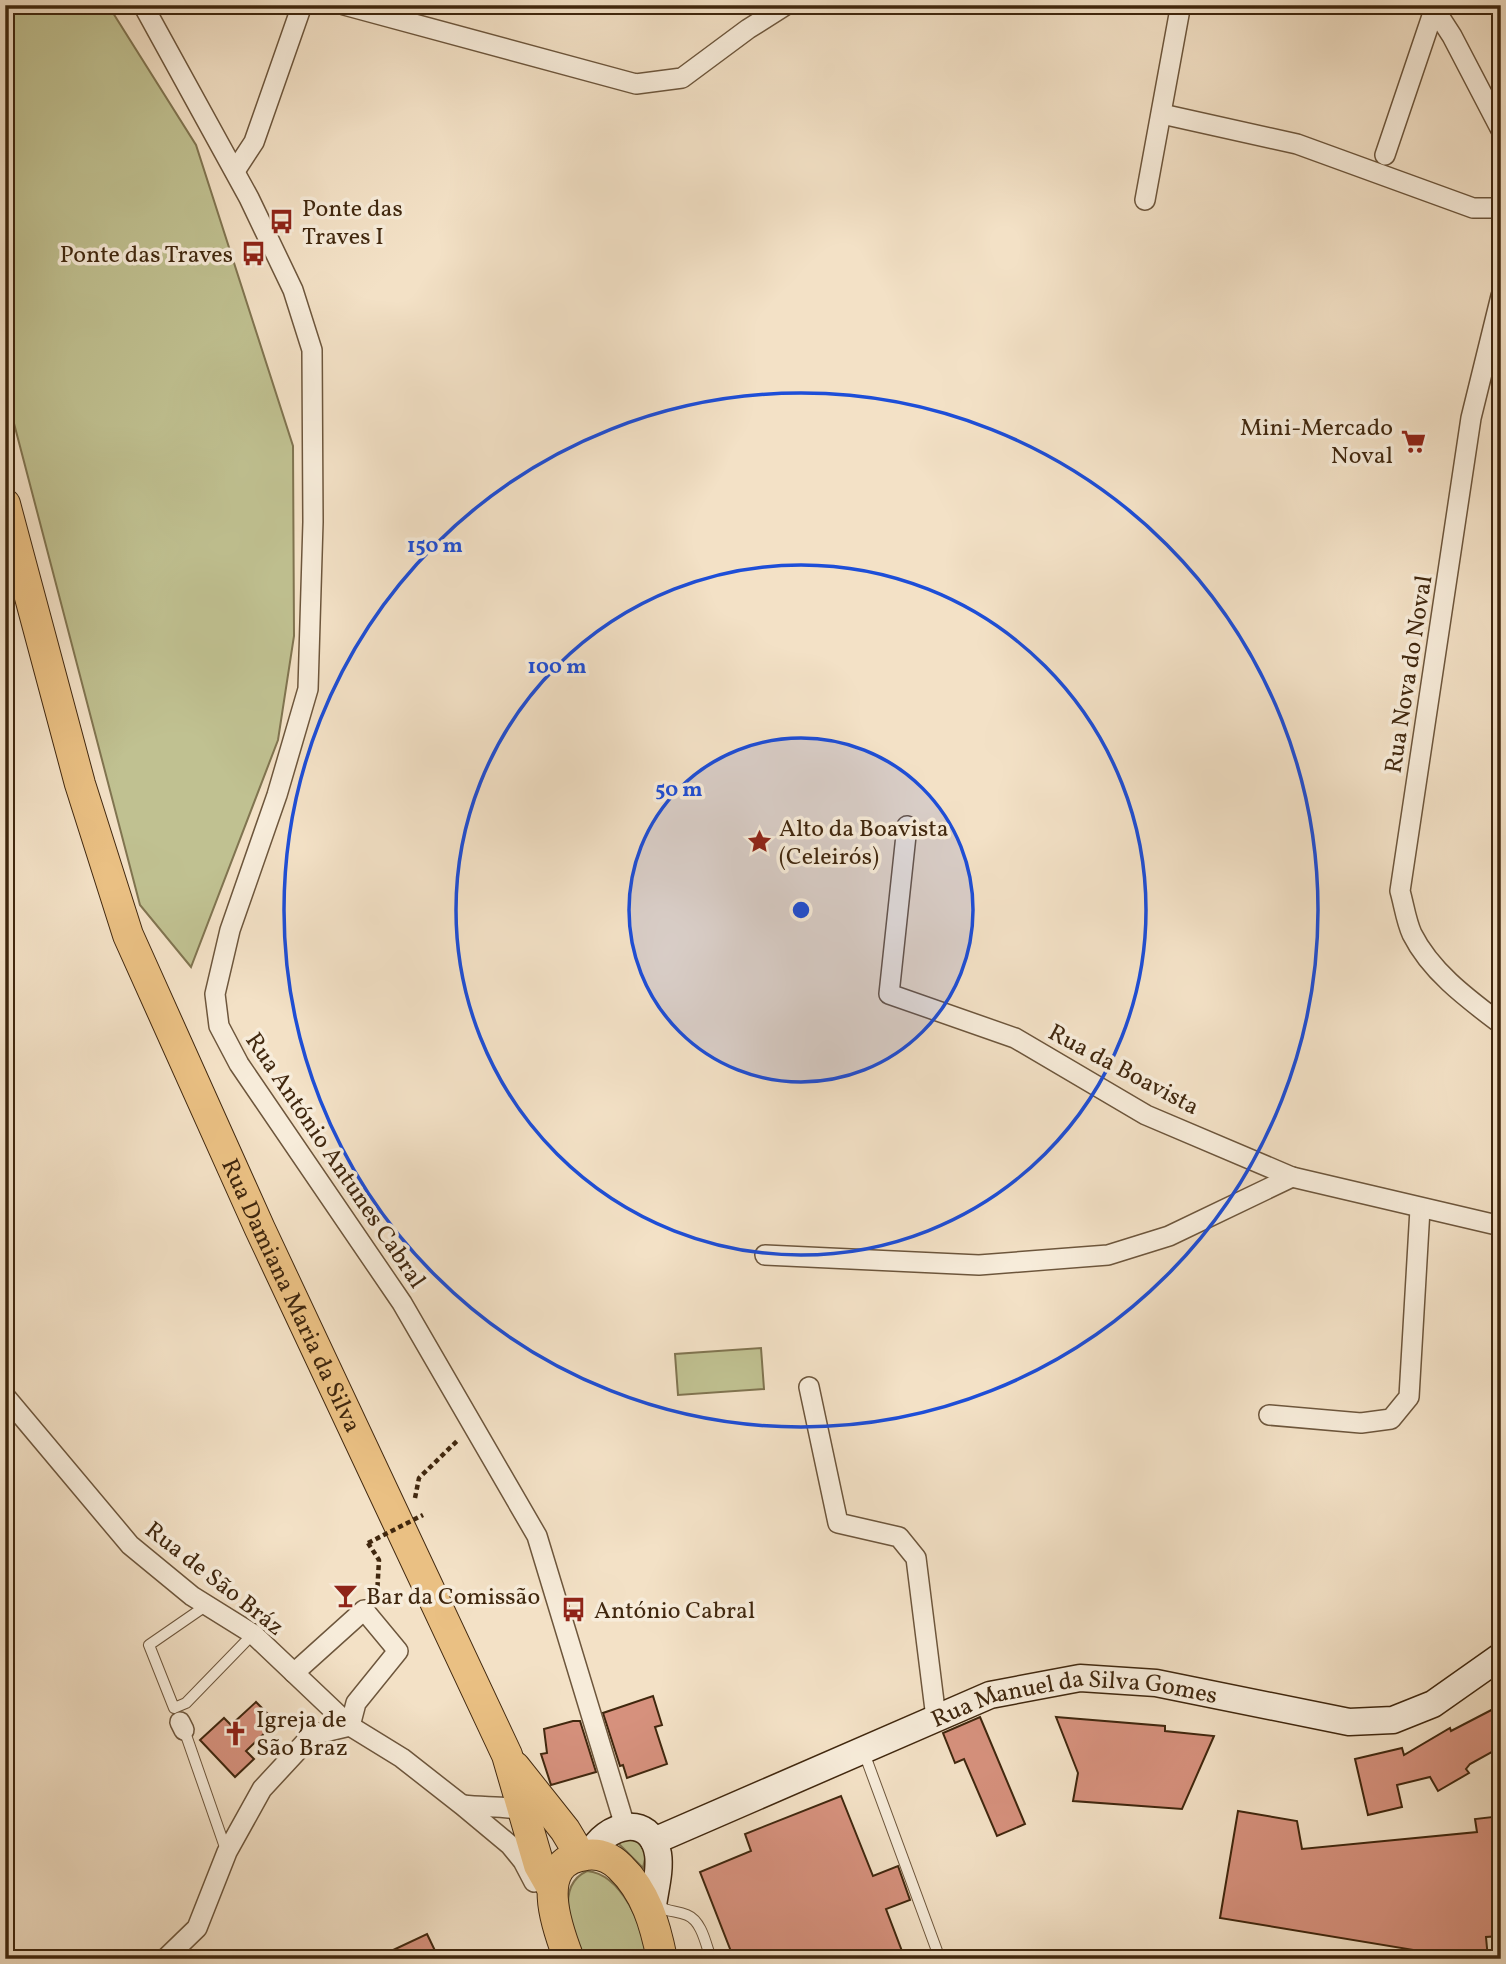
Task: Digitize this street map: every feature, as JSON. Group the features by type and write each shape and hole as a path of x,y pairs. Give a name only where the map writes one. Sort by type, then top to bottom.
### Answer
{"main road":[{"name":"Rua Damiana Maria da Silva","path":"5,504 94,829 128,935 148,985 507,1755 520,1809 553,1898 569,1959"},
{"name":"Rua Damiana Maria da Silva","path":"507,1755 593,1840 602,1855 619,1866 652,1907 662,1958"},
{"path":"553,1898 559,1868 593,1840"}],"street":[{"name":"Rua António Antunes Cabral","path":"143,5 235,171 293,290 312,350 310,490 313,522 307,689 277,794 230,930 215,994 219,1026 239,1064 402,1303 537,1536 593,1840"},
{"path":"235,171 254,142 302,5"},
{"path":"344,5 636,84 682,78 748,29 786,5"},
{"path":"1433,8 1452,36 1501,130"},
{"path":"1385,155 1433,8"},
{"path":"1146,200 1180,9"},
{"path":"1162,114 1297,144 1473,208 1501,208"},
{"name":"Rua Nova do Noval","path":"1501,296 1471,418 1400,891 1412,933 1435,966 1462,995 1501,1024"},
{"name":"Rua da Boavista","path":"907,825 889,994 1015,1038 1146,1115 1292,1177 1501,1226"},
{"path":"765,1255 979,1265 1108,1255 1169,1236 1292,1177"},
{"path":"1269,1415 1361,1423 1391,1419 1409,1397 1420,1209"},
{"path":"809,1387 838,1523 899,1537 916,1558 936,1717"},
{"name":"Rua de São Bráz","path":"5,1396 130,1545 207,1605 253,1634 350,1726 402,1758 510,1845 553,1898"},
{"path":"165,1959 197,1928 227,1852 262,1789 312,1735 350,1726 356,1703 398,1651 364,1610 294,1673"},
{"name":"Rua Manuel da Silva Gomes","path":"654,1841 990,1695 1080,1678 1156,1683 1349,1723 1393,1720 1433,1704 1501,1656"},
{"path":"462,1805 488,1809 520,1809 593,1840 639,1827 654,1841 658,1867 652,1907"}],"lane":[{"path":"207,1605 149,1645 174,1709 187,1703 253,1634"},
{"path":"184,1730 227,1852"},
{"path":"863,1749 940,1959"},
{"path":"652,1907 686,1914 694,1920 711,1959"}],"path":[{"path":"377,1598 380,1560 368,1543 423,1515 415,1499 419,1478 473,1424"}],"green space":[{"path":"5,5 108,5 196,145 293,446 294,636 278,740 191,967 140,905 5,389"},
{"path":"761,1348 764,1389 678,1395 675,1354"},
{"path":"625,1838 640,1842 646,1854 643,1868 619,1844"},
{"path":"587,1871 600,1874 621,1892 636,1918 647,1959 585,1959 571,1924 568,1899 577,1878"}],"building":[{"path":"653,1696 662,1725 655,1727 667,1764 627,1778 623,1765 620,1766 603,1713"},
{"name":"Igreja de São Braz","path":"256,1702 276,1722 246,1751 254,1759 235,1777 200,1740 224,1718 231,1725"},
{"path":"1501,1705 1501,1747 1470,1764 1466,1769 1469,1773 1438,1791 1430,1777 1397,1785 1402,1807 1368,1815 1355,1759 1402,1748 1404,1755 1450,1728 1451,1731"},
{"path":"980,1717 1025,1824 997,1836 964,1759 955,1763 943,1733"},
{"path":"1056,1717 1165,1726 1165,1731 1214,1736 1182,1809 1073,1801 1078,1773"},
{"path":"580,1721 596,1772 551,1785 541,1754 547,1753 544,1729"},
{"path":"841,1796 873,1876 898,1866 910,1900 886,1909 905,1959 734,1959 700,1872 751,1851 745,1834"},
{"path":"1238,1811 1297,1821 1302,1849 1477,1832 1475,1819 1501,1816 1501,1936 1486,1937 1488,1959 1414,1959 1414,1950 1220,1918"},
{"path":"427,1934 439,1959 374,1959"}],"place":[{"name":"Ponte das Traves I","path":"282,222"},
{"name":"Ponte das Traves","path":"253,254"},
{"name":"Mini-Mercado Noval","path":"1413,441"},
{"name":"Alto da Boavista (Celeirós)","path":"759,842"},
{"name":"Bar da Comissão","path":"346,1596"},
{"name":"António Cabral","path":"574,1610"},
{"name":"Igreja de São Braz","path":"236,1733"}]}
